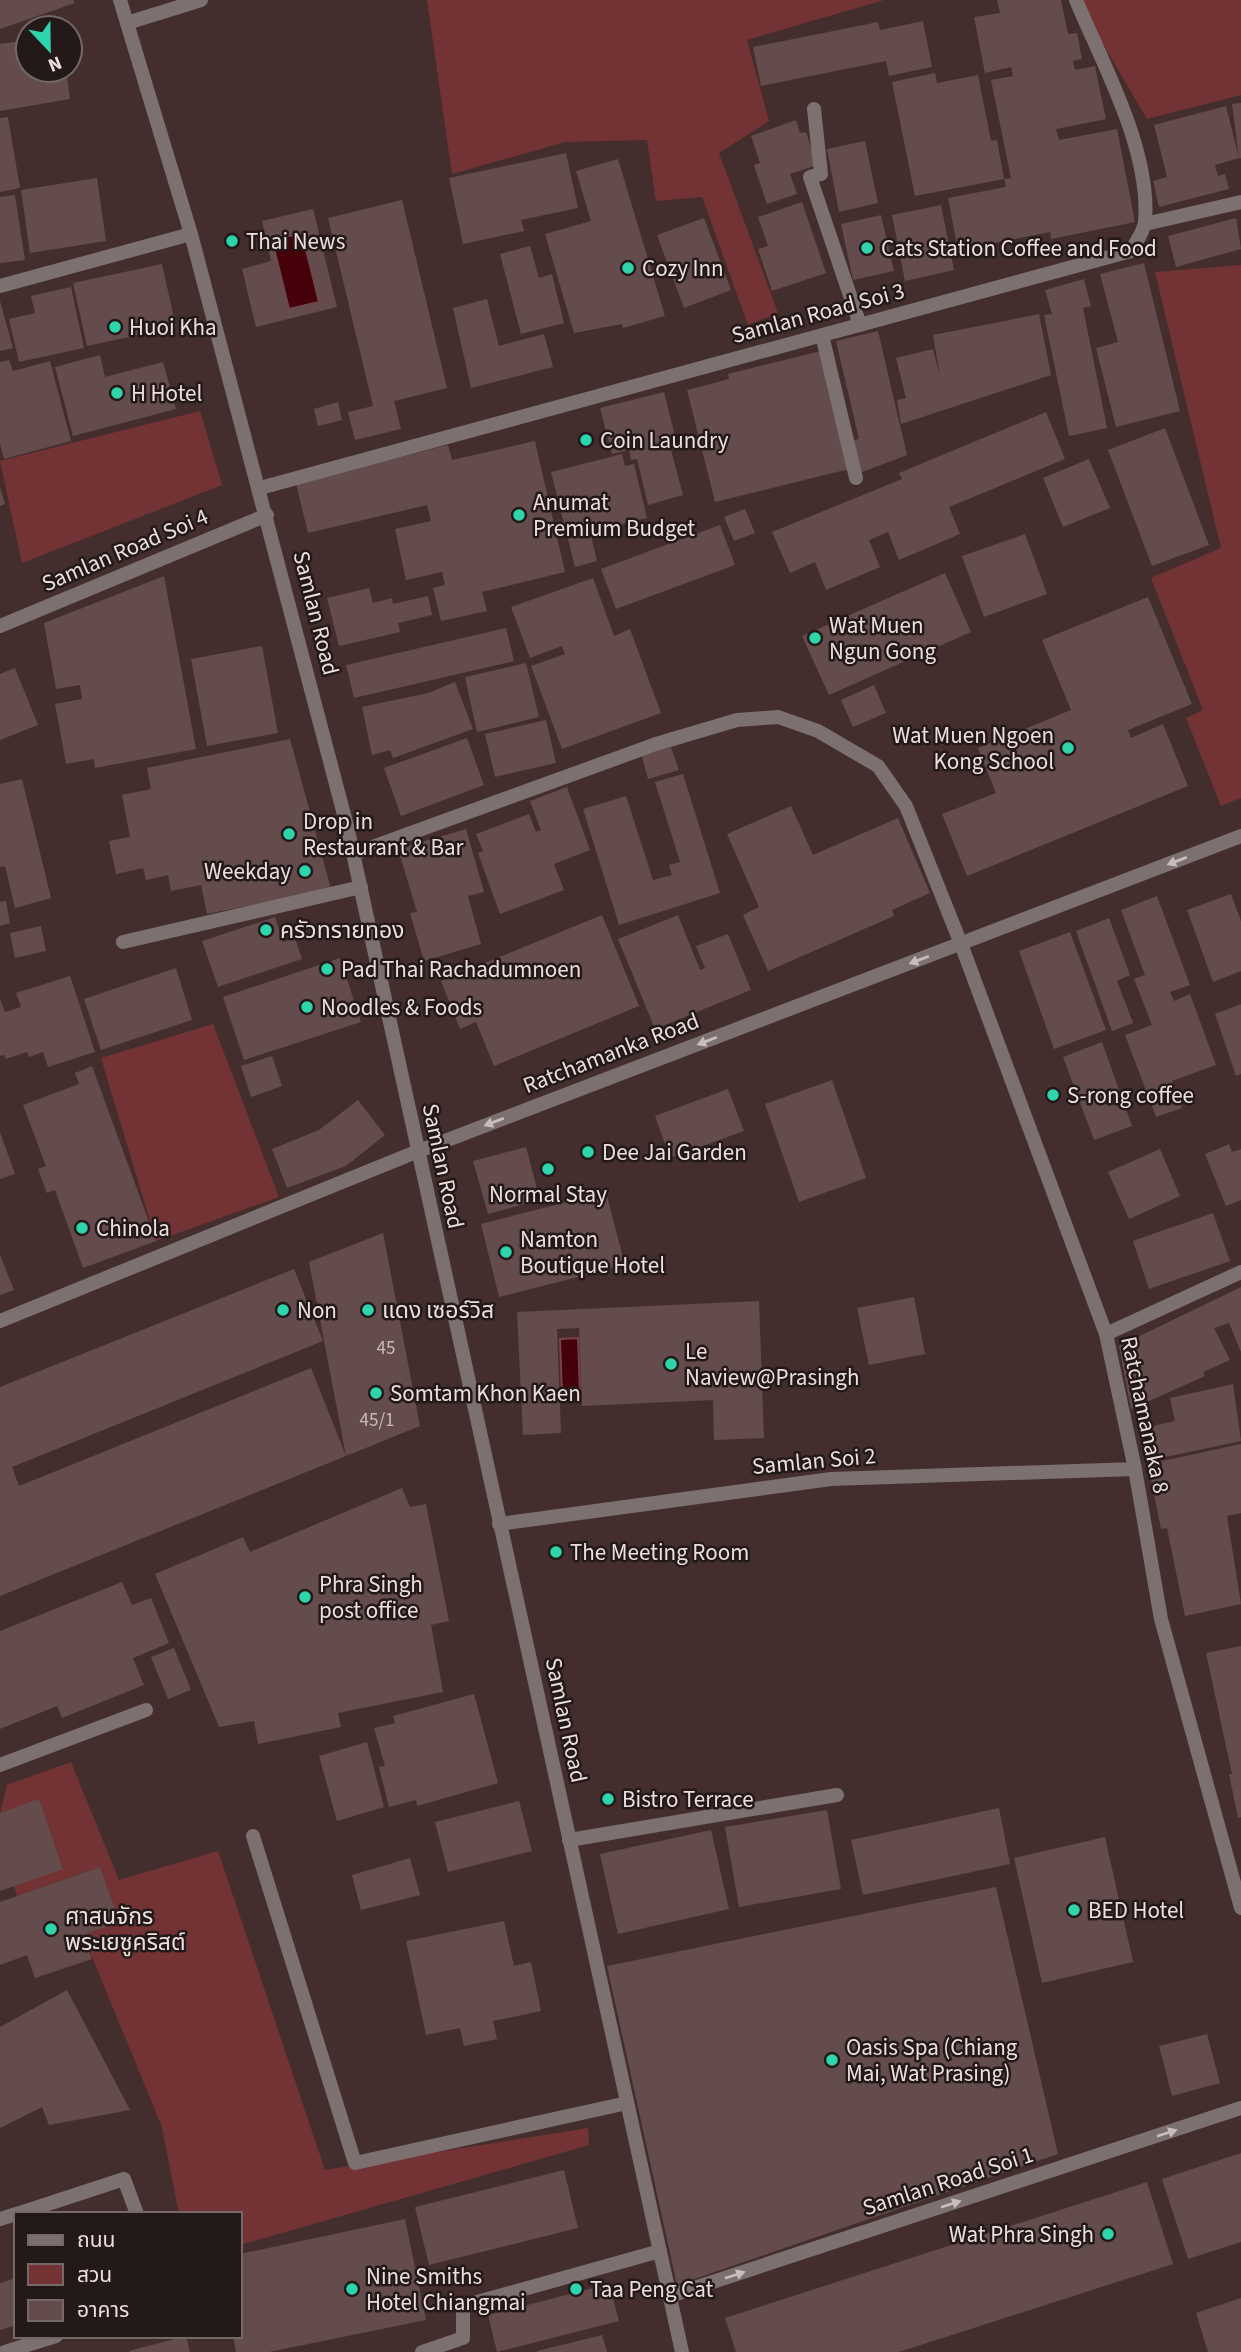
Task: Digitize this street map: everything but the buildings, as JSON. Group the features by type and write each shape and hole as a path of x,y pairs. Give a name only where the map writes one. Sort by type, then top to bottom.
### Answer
{"street":[{"name":"Samlan Road","path":"120,0 191,234 260,488 361,887 416,1152 682,2352"},
{"path":"127,23 201,0"},
{"path":"1076,0 1128,125 1143,176 1145,224 1241,202"},
{"path":"814,109 821,174 810,177 860,325"},
{"name":"Samlan Road Soi 3","path":"260,488 1131,251 1145,224"},
{"path":"0,286 191,234"},
{"path":"821,335 856,478"},
{"name":"Samlan Road Soi 4","path":"0,626 267,515"},
{"name":"Ratchamanaka 8","path":"353,854 656,744 737,720 778,717 818,732 878,766 906,806 961,944 1105,1334 1135,1469 1161,1619 1241,1908"},
{"name":"Ratchamanka Road","path":"0,1321 416,1152 1241,836"},
{"path":"123,942 361,887"},
{"path":"1105,1334 1241,1272"},
{"name":"Samlan Soi 2","path":"499,1524 831,1479 1135,1469"},
{"path":"0,1765 146,1710"},
{"path":"569,1840 837,1795"},
{"path":"253,1836 355,2162 628,2103"},
{"name":"Samlan Road Soi 1","path":"670,2296 1241,2108"},
{"path":"22,2212 124,2179 136,2212"},
{"path":"422,2352 463,2338 463,2306 660,2250"},
{"path":"5,2352 50,2338"}],"green space":[{"path":"427,0 884,0 747,40 769,121 719,153 778,313 748,325 702,197 656,201 647,140 565,142 452,174"},
{"path":"1077,0 1241,0 1241,95 1147,119"},
{"path":"1241,265 1241,798 1221,806 1186,718 1203,710 1151,578 1221,548 1155,272"},
{"path":"200,411 222,485 22,563 0,461"},
{"path":"213,1024 279,1197 156,1241 101,1058"},
{"path":"71,1762 119,1880 218,1851 325,2170 588,2128 589,2145 242,2244 242,2212 179,2212 162,2127 83,1935 120,1922 100,1867 17,1896 14,1886 63,1868 39,1800 0,1813 7,1785"}],"shaded area":[{"path":"302,233 319,302 289,309 272,240"},
{"path":"578,1338 580,1393 562,1394 560,1339"}],"place":[{"name":"Thai News","path":"232,241"},
{"name":"Cats Station Coffee and Food","path":"867,248"},
{"name":"Cozy Inn","path":"628,268"},
{"name":"Huoi Kha","path":"115,327"},
{"name":"H Hotel","path":"117,393"},
{"name":"Coin Laundry","path":"586,440"},
{"name":"Anumat Premium Budget","path":"519,515"},
{"name":"Wat Muen Ngun Gong","path":"815,638"},
{"name":"Wat Muen Ngoen Kong School","path":"1068,748"},
{"name":"Drop in Restaurant & Bar","path":"289,834"},
{"name":"Weekday","path":"305,871"},
{"name":"ครัวทรายทอง","path":"266,930"},
{"name":"Pad Thai Rachadumnoen","path":"327,969"},
{"name":"Noodles & Foods","path":"307,1007"},
{"name":"S-rong coffee","path":"1053,1095"},
{"name":"Dee Jai Garden","path":"588,1152"},
{"name":"Normal Stay","path":"548,1169"},
{"name":"Chinola","path":"82,1228"},
{"name":"Namton Boutique Hotel","path":"506,1252"},
{"name":"Non","path":"283,1310"},
{"name":"แดง เซอร์วิส","path":"368,1310"},
{"name":"Le Naview@Prasingh","path":"671,1364"},
{"name":"Somtam Khon Kaen","path":"376,1393"},
{"name":"The Meeting Room","path":"556,1552"},
{"name":"Phra Singh post office","path":"305,1597"},
{"name":"Bistro Terrace","path":"608,1799"},
{"name":"BED Hotel","path":"1074,1910"},
{"name":"ศาสนจักร พระเยซูคริสต์","path":"51,1929"},
{"name":"Oasis Spa (Chiang Mai, Wat Prasing)","path":"832,2060"},
{"name":"Wat Phra Singh","path":"1108,2234"},
{"name":"Nine Smiths Hotel Chiangmai","path":"352,2289"},
{"name":"Taa Peng Cat","path":"576,2289"}]}
